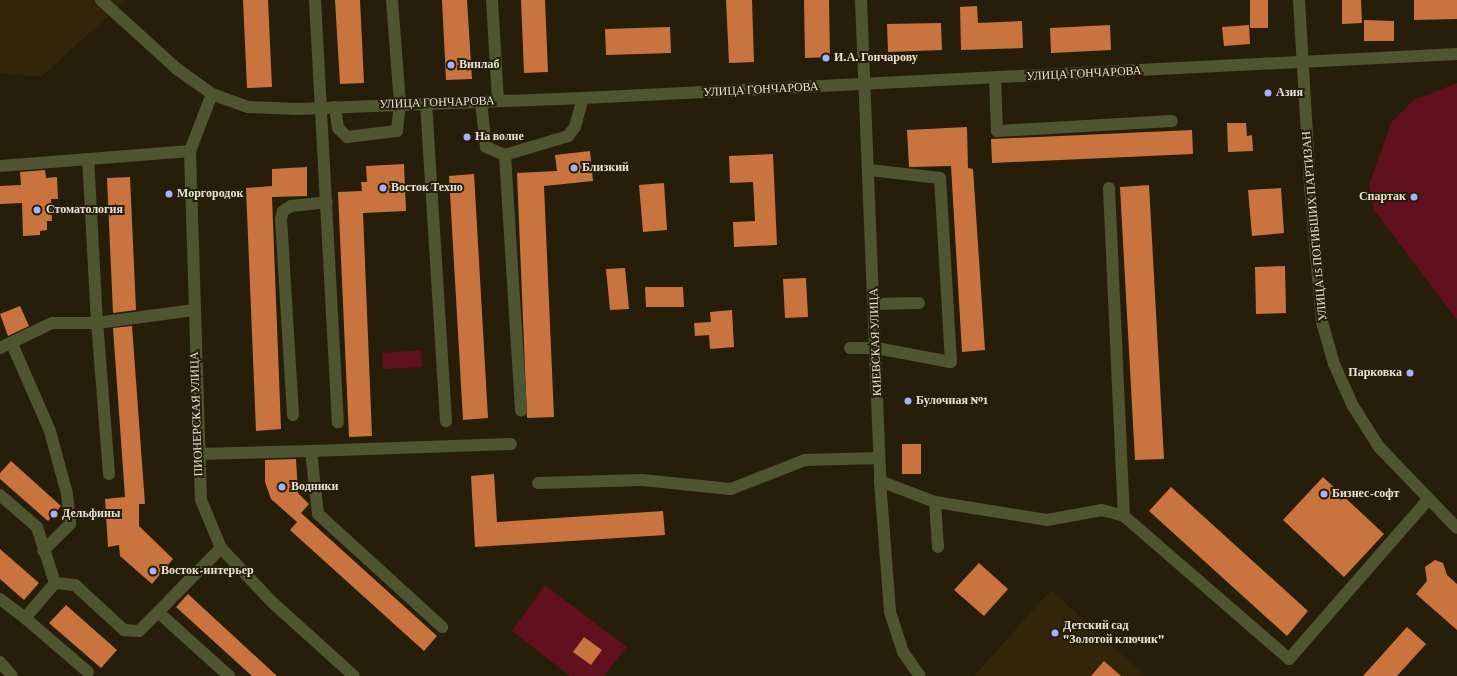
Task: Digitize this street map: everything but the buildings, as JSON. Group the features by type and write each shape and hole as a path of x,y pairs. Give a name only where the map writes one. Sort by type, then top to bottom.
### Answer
{"street":[{"name":"УЛИЦА ГОНЧАРОВА","path":"101,0 177,69 212,94 248,107 322,108 583,98 995,79 1302,61 1457,54"},
{"path":"315,0 338,422"},
{"path":"335,107 338,128 347,137 397,131 401,123 392,0"},
{"path":"492,0 498,101"},
{"name":"КИЕВСКАЯ УЛИЦА","path":"862,0 875,304 880,482 890,612 904,652 920,676"},
{"name":"УЛИЦА 15 ПОГИБШИХ ПАРТИЗАН","path":"1299,0 1302,61 1322,322 1334,364 1353,406 1379,447 1427,501 1457,528"},
{"path":"995,79 997,131 1172,121"},
{"name":"ПИОНЕРСКАЯ УЛИЦА","path":"212,94 190,150 198,454 201,500 221,548 272,602 354,676"},
{"path":"481,102 486,147 505,155 568,136 575,127 583,98"},
{"path":"426,103 446,421"},
{"path":"0,166 190,150"},
{"path":"505,155 521,410"},
{"path":"88,159 97,323 109,474"},
{"path":"850,348 876,348 951,362 940,178 869,170"},
{"path":"1109,188 1124,516"},
{"path":"293,415 281,219 283,211 291,206 327,202"},
{"path":"875,304 919,303"},
{"path":"0,348 12,344 52,323 97,323 194,310"},
{"path":"12,344 50,431 67,494 70,524 44,551"},
{"path":"198,454 511,444"},
{"path":"311,451 318,514 442,627"},
{"path":"538,483 642,480 731,488 805,460 879,458"},
{"path":"880,482 935,502 1046,520 1102,510 1124,516 1289,659 1427,501"},
{"path":"0,495 37,527 55,584"},
{"path":"935,502 938,547"},
{"path":"55,584 75,585 124,630 139,631 221,548"},
{"path":"25,618 55,584"},
{"path":"0,599 25,618 88,672"},
{"path":"158,612 229,676"},
{"path":"0,662 12,676"}],"shaded area":[{"path":"0,0 126,0 41,77 0,73"},
{"name":"Спартак","path":"1457,83 1457,320 1374,210 1369,185 1391,123 1414,100"},
{"path":"421,350 422,367 383,369 382,353"},
{"path":"545,585 627,647 604,676 570,676 512,631"},
{"name":"Детский сад \"Золотой ключик\"","path":"1051,590 1145,676 974,676"}],"place":[{"name":"И.А. Гончарову","path":"826,58"},
{"name":"Винлаб","path":"451,65"},
{"name":"Азия","path":"1268,93"},
{"name":"На волне","path":"467,137"},
{"name":"Близкий","path":"574,168"},
{"name":"Восток Техно","path":"383,188"},
{"name":"Моргородок","path":"169,194"},
{"name":"Спартак","path":"1414,197"},
{"name":"Стоматология","path":"37,210"},
{"name":"Парковка","path":"1410,373"},
{"name":"Булочная №1","path":"908,401"},
{"name":"Водники","path":"282,487"},
{"name":"Бизнес-софт","path":"1324,494"},
{"name":"Дельфины","path":"54,514"},
{"name":"Восток-интерьер","path":"153,571"},
{"name":"Детский сад \"Золотой ключик\"","path":"1055,633"}]}
